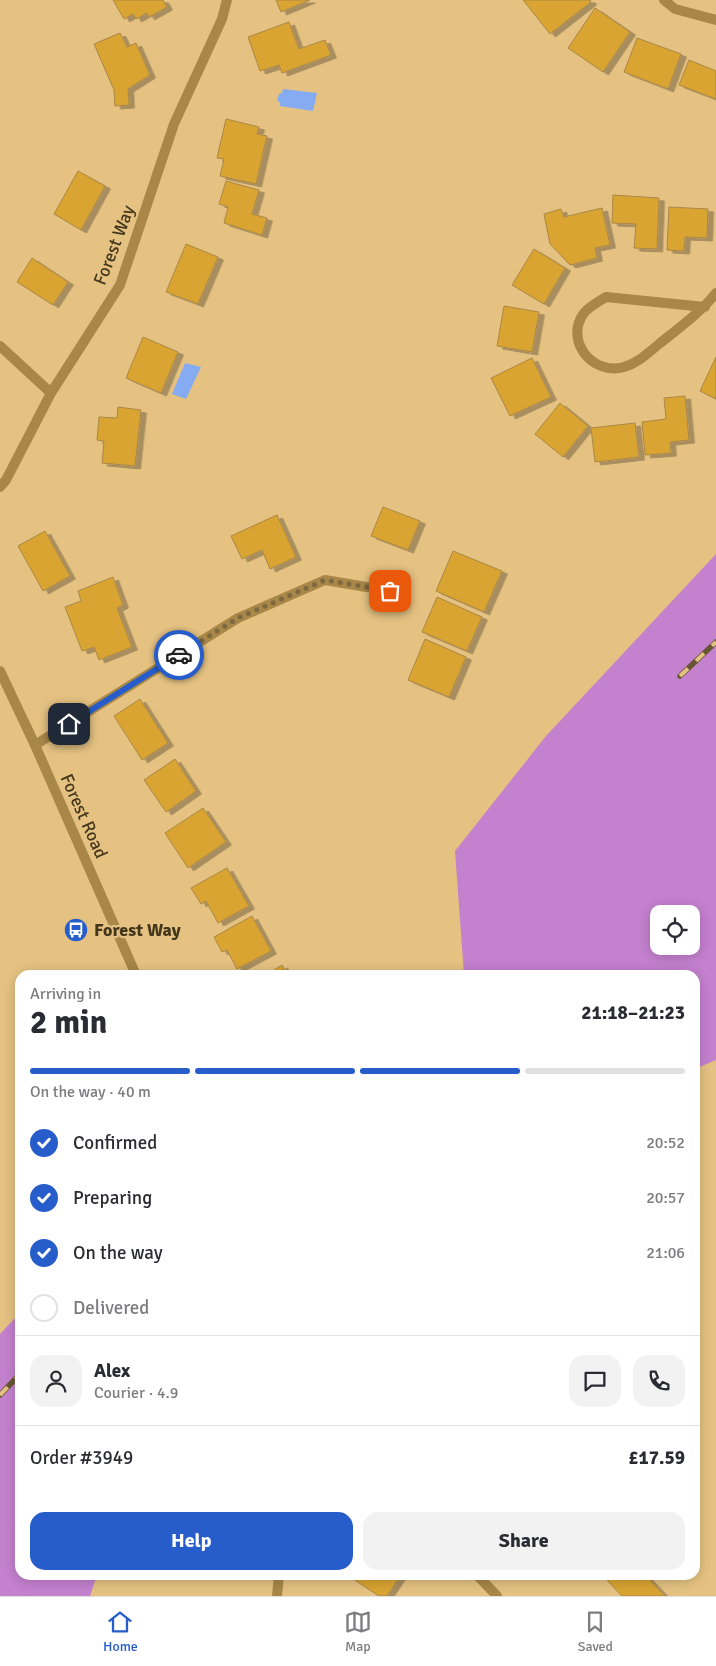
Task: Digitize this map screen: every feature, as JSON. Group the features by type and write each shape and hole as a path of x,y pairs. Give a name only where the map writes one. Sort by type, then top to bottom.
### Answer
{"street":[{"name":"Forest Way","path":"0,487 6,480 51,393 120,285 174,124 222,19 226,0"},
{"path":"664,0 675,9 716,20"},
{"path":"706,307 606,298 592,305 583,314 578,327 582,353 592,362 607,367 623,368 640,361 706,307 716,293"},
{"path":"0,346 51,393"},
{"path":"35,745 238,618 325,580 390,591"},
{"name":"Forest Road","path":"0,672 35,745 134,970"},
{"path":"277,1596 279,1580"},
{"path":"483,1580 497,1596"}],"shaded area":[{"path":"716,554 716,1060 700,1067 700,970 464,970 455,851 546,736"},
{"path":"15,1318 15,1580 95,1580 90,1596 0,1596 0,1334"}],"water":[{"path":"283,89 317,93 313,111 280,106 280,102 277,101"},
{"path":"185,363 201,367 186,399 172,394"}],"building":[{"path":"113,0 163,0 167,7 149,17 147,13 136,19 133,14 124,19"},
{"path":"276,0 310,0 281,12"},
{"path":"523,0 590,0 591,2 550,34"},
{"path":"595,8 630,32 603,72 568,48"},
{"path":"289,22 299,49 325,40 331,55 282,73 279,65 260,71 248,37"},
{"path":"120,33 127,47 136,43 150,75 128,89 129,105 115,106 114,90 94,44"},
{"path":"637,38 681,54 668,89 624,72"},
{"path":"689,60 716,71 716,99 679,85"},
{"path":"226,119 259,127 257,134 267,136 256,184 220,176 224,159 217,158"},
{"path":"78,171 105,186 81,230 54,214"},
{"path":"226,181 259,190 252,214 267,218 262,235 224,223 228,207 219,204"},
{"path":"613,195 659,198 657,249 634,248 636,224 612,223"},
{"path":"669,207 708,209 707,238 685,237 684,251 667,250"},
{"path":"602,208 610,245 595,248 597,258 570,265 550,244 544,214 561,209 564,217"},
{"path":"186,244 218,257 198,304 166,292"},
{"path":"534,249 565,268 544,304 512,285"},
{"path":"32,258 68,282 53,305 17,282"},
{"path":"504,306 539,312 532,352 497,346"},
{"path":"143,337 178,352 161,393 126,378"},
{"path":"716,357 716,399 700,391"},
{"path":"532,358 551,397 510,416 491,378"},
{"path":"685,396 689,440 670,442 671,453 645,455 642,422 666,419 664,398"},
{"path":"560,403 588,426 563,457 535,434"},
{"path":"118,407 141,410 135,466 102,463 104,441 97,440 99,417 117,418"},
{"path":"635,423 639,457 595,462 591,428"},
{"path":"383,507 420,521 408,550 371,536"},
{"path":"277,515 296,557 270,569 262,550 242,559 231,536"},
{"path":"45,531 70,576 43,591 18,546"},
{"path":"453,551 502,571 484,612 436,591"},
{"path":"113,577 123,605 117,608 132,647 99,660 94,647 82,651 65,607 81,601 78,591"},
{"path":"437,597 482,617 467,651 422,632"},
{"path":"425,639 466,657 449,697 408,680"},
{"path":"140,699 168,743 142,760 114,716"},
{"path":"175,759 196,791 166,812 144,780"},
{"path":"203,808 226,842 188,868 165,833"},
{"path":"227,868 249,906 218,923 206,901 201,904 191,888"},
{"path":"252,916 271,951 237,969 227,950 222,952 214,937"},
{"path":"282,965 285,970 274,970"},
{"path":"355,1580 398,1580 387,1596 379,1596"},
{"path":"607,1580 650,1580 665,1596 622,1596"}],"railway":[{"path":"680,676 716,642"},
{"path":"0,1395 15,1379"}],"way so far":[{"path":"179,655 238,618 325,580 390,591"}],"place":[{"name":"Forest Way","path":"76,930"}],"route":[{"path":"69,724 179,655"}]}
